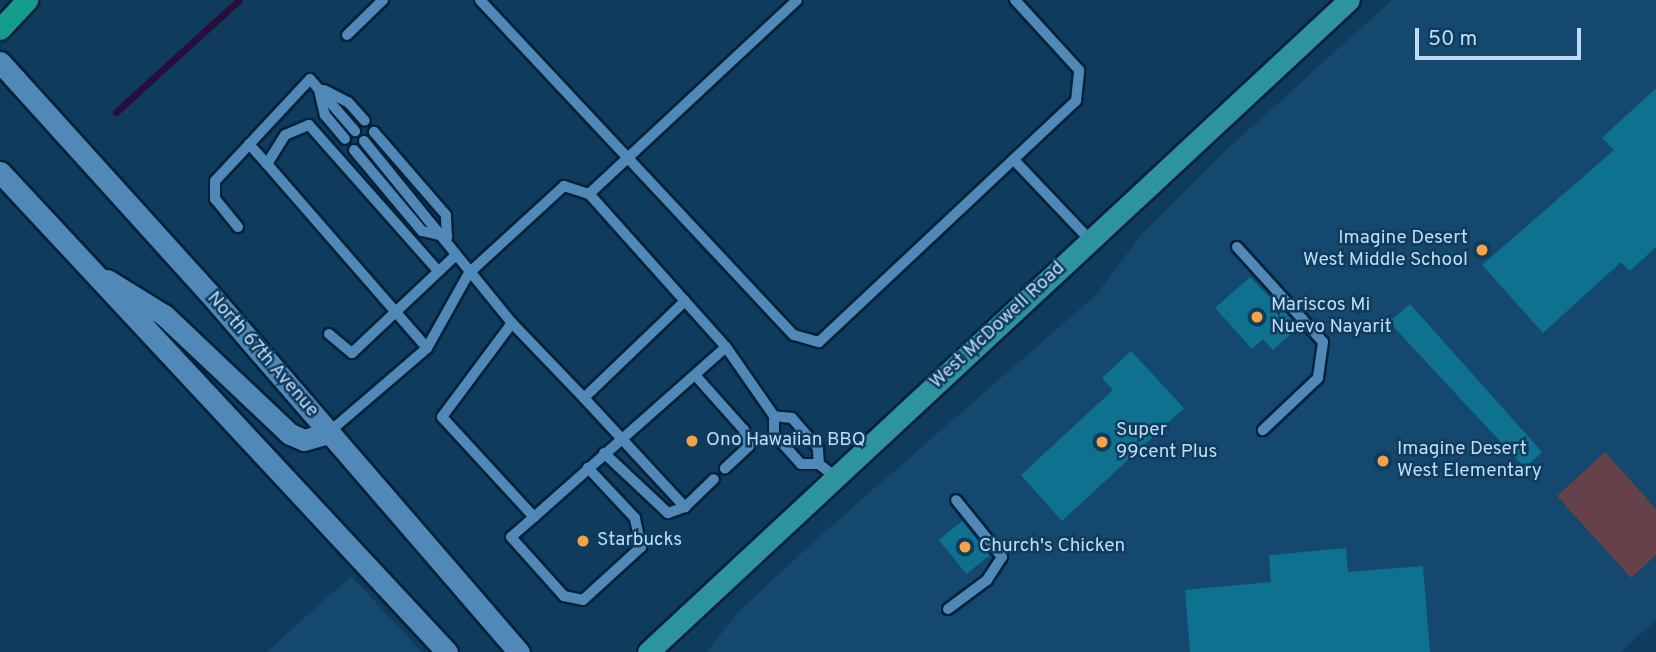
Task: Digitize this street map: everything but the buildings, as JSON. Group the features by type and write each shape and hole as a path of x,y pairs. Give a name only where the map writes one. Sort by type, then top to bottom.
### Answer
{"highway":[{"path":"0,29 27,0"}],"main road":[{"name":"West McDowell Road","path":"648,652 827,470 1090,240 1349,0"},
{"name":"North 67th Avenue","path":"0,62 137,214 519,652"},
{"path":"0,172 85,267 447,652"},
{"path":"85,267 164,315 290,434 304,440 328,433"}],"lane":[{"path":"347,35 383,0"},
{"path":"480,0 793,335 819,342 1076,101 1079,70 1015,0"},
{"path":"589,194 797,0"},
{"path":"239,227 215,199 215,181 310,79 355,131"},
{"path":"318,87 348,102 365,121"},
{"path":"318,87 326,115 345,139"},
{"path":"267,164 285,135 309,125 438,271"},
{"path":"374,132 446,215 447,237"},
{"path":"364,141 447,237 455,256 469,274 685,507"},
{"path":"249,144 427,348"},
{"path":"354,150 422,230 447,237"},
{"path":"1015,161 1090,240"},
{"path":"328,433 427,348 469,274 564,186 589,194 726,347 774,416 774,434 801,464 827,470"},
{"path":"1237,247 1323,342 1318,379 1263,430"},
{"path":"329,334 352,353 455,256"},
{"path":"584,398 685,301"},
{"path":"512,323 442,417 534,517"},
{"path":"588,468 635,518 641,547 583,600 564,596 511,537 604,453 726,347"},
{"path":"695,374 744,430 749,446 725,468"},
{"path":"774,416 792,418 818,448 827,470"},
{"path":"604,453 667,513 685,507 714,479"},
{"path":"948,609 987,580 1002,557 956,500"}],"shaded area":[{"path":"1392,0 1656,0 1656,620 1621,652 707,652 738,612 828,529 1096,295 1142,234 1221,155"},
{"path":"1605,452 1656,509 1656,555 1631,578 1557,496"},
{"path":"351,576 422,652 267,652"}],"waterway":[{"path":"116,112 239,0"}],"place":[{"name":"Imagine Desert West Middle School","path":"1482,250"},
{"name":"Mariscos Mi Nuevo Nayarit","path":"1257,317"},
{"name":"Ono Hawaiian BBQ","path":"692,441"},
{"name":"Super 99cent Plus","path":"1102,442"},
{"name":"Imagine Desert West Elementary","path":"1383,461"},
{"name":"Starbucks","path":"583,541"},
{"name":"Church's Chicken","path":"965,547"}]}
